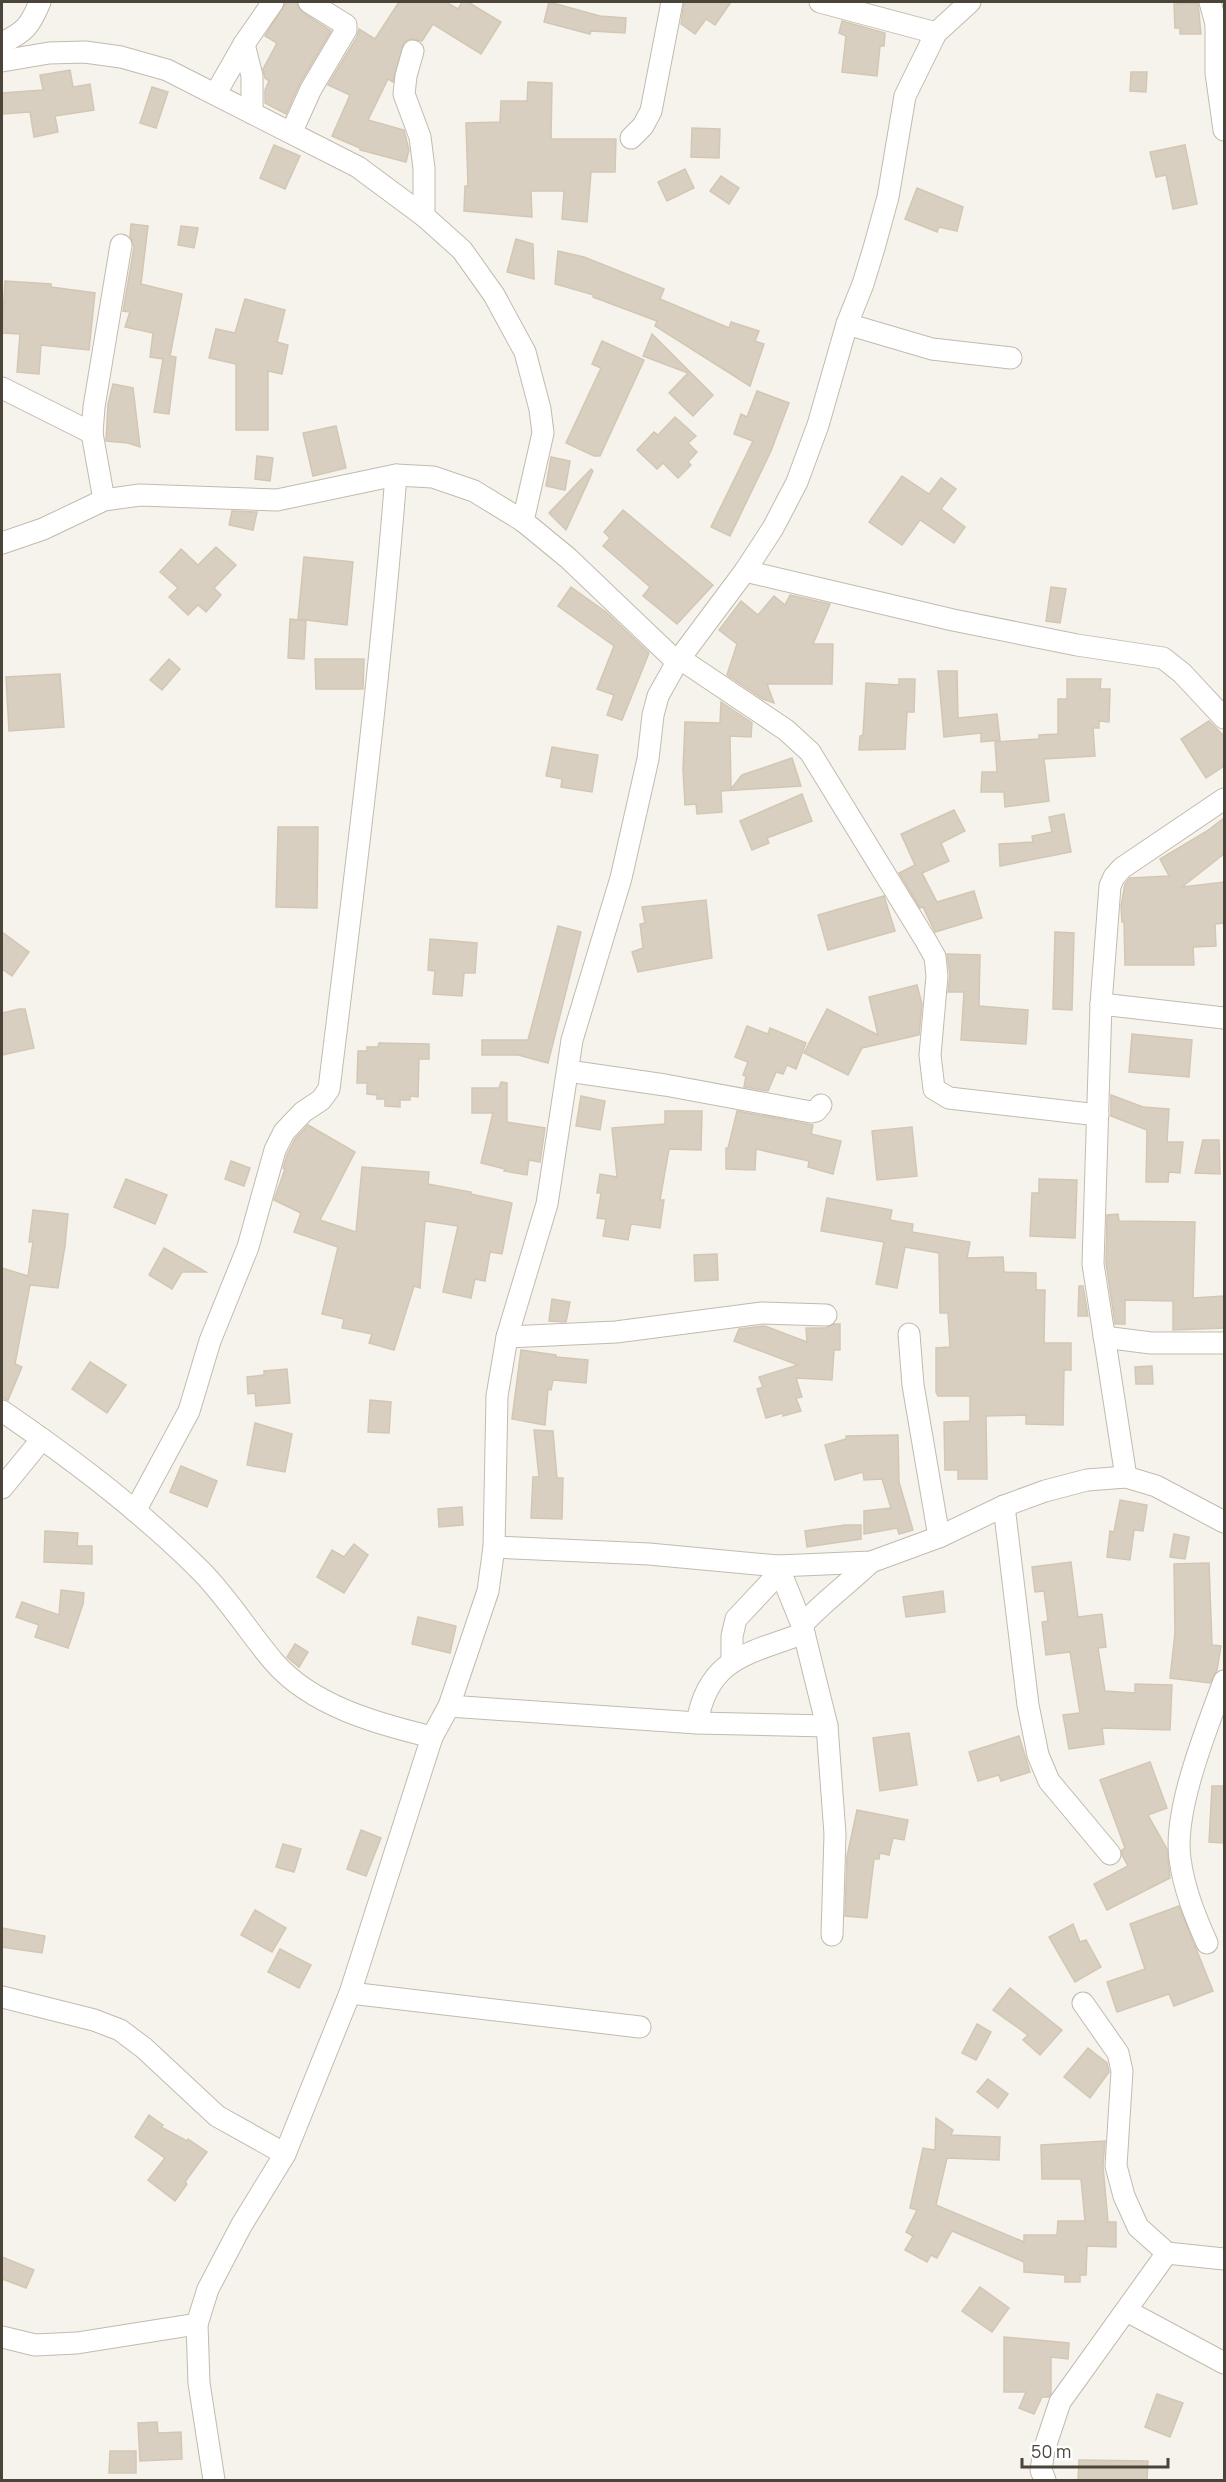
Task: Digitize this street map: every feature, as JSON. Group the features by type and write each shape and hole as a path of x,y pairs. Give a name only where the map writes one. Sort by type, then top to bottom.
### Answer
{"street":[{"path":"2,43 22,33 29,26 40,2"},
{"path":"216,93 244,44 273,2"},
{"path":"292,131 311,89 346,30 346,26 341,21 309,2"},
{"path":"631,138 643,126 651,111 672,2"},
{"path":"820,2 936,33"},
{"path":"214,2481 199,2383 196,2324 214,2278 241,2226 285,2154 350,1993 432,1737 449,1706 488,1591 494,1546 497,1396 507,1337 547,1204 572,1040 621,878 648,759 653,715 658,696 678,660 745,571 773,528 797,482 818,425 847,324 863,284 888,196 905,96 936,33 970,2"},
{"path":"1210,2 1220,29 1216,73 1224,130"},
{"path":"244,44 252,76 252,113"},
{"path":"413,51 404,94 420,137 424,168 424,216"},
{"path":"2,61 49,53 85,52 122,57 167,70 292,131 358,167 424,216 462,250 494,295 525,352 540,409 543,433 523,521"},
{"path":"104,500 93,433 97,381 122,245"},
{"path":"847,324 932,349 1011,358"},
{"path":"2,388 93,433"},
{"path":"135,1511 189,1411 210,1341 248,1246 275,1150 284,1132 303,1112 321,1100 329,1089 354,890 389,563 396,475"},
{"path":"2,543 43,530 104,500 140,495 277,500 396,475 433,477 474,491 523,521 568,558 678,660 786,730 810,753 935,957 938,976 930,1055 934,1089 949,1098 1098,1115"},
{"path":"745,571 964,622 1077,645 1163,658 1182,673 1224,718"},
{"path":"1126,1477 1093,1264 1101,1005 1110,886 1122,868 1224,799"},
{"path":"1101,1005 1224,1018"},
{"path":"568,1071 665,1085 811,1112 816,1112 821,1105"},
{"path":"507,1337 616,1332 762,1313 826,1315"},
{"path":"909,1334 913,1385 939,1537"},
{"path":"1104,1337 1151,1343 1224,1343"},
{"path":"2,1411 135,1511 201,1571 276,1664 305,1689 337,1706 389,1727 432,1737"},
{"path":"2,1488 42,1439"},
{"path":"494,1546 649,1554 779,1569 871,1562 939,1537 1004,1506 1087,1480 1126,1477 1156,1486 1224,1522"},
{"path":"1004,1506 1028,1705 1038,1755 1049,1781 1110,1854"},
{"path":"698,1723 700,1707 709,1683 721,1669 732,1661 803,1629 823,1602 848,1585 871,1562"},
{"path":"779,1569 803,1629 827,1726 835,1834 832,1935"},
{"path":"732,1661 732,1636 736,1619 779,1569"},
{"path":"1207,1943 1187,1891 1180,1858 1180,1829 1195,1761 1224,1681"},
{"path":"449,1706 698,1723 827,1726"},
{"path":"350,1993 640,2027"},
{"path":"2,1997 94,2020 120,2030 144,2048 217,2116 285,2154"},
{"path":"1083,2003 1118,2053 1122,2071 1116,2166 1124,2196 1138,2227 1167,2253 1224,2259"},
{"path":"1045,2481 1041,2470 1044,2450 1060,2403 1167,2253"},
{"path":"1126,2311 1224,2363"},
{"path":"2,2337 35,2345 77,2343 196,2324"}],"building":[{"path":"286,2 296,2 302,12 331,31 300,83 286,114 265,103 265,90 269,81 265,78 263,69 277,43 265,36"},
{"path":"399,2 446,2 458,9 462,2 468,2 501,22 481,54 433,24 422,41 410,39 404,42 393,82 388,79 368,120 404,130 409,150 406,162 360,150 332,136 350,95 328,85 357,37 359,29 375,39"},
{"path":"549,2 600,16 626,18 625,33 591,31 590,34 544,22"},
{"path":"684,2 731,2 715,25 706,19 695,34 681,24"},
{"path":"1198,3 1201,34 1180,34 1180,28 1175,28 1174,4"},
{"path":"842,21 885,33 884,46 880,46 877,76 842,72 846,36 839,33"},
{"path":"70,70 73,87 90,84 94,110 55,116 58,132 34,137 30,112 2,114 2,93 43,90 40,75"},
{"path":"1131,72 1147,72 1146,92 1130,91"},
{"path":"528,82 552,83 551,139 616,139 615,172 591,172 587,222 562,219 564,191 531,191 532,217 464,211 465,186 468,186 466,123 500,122 501,101 527,101"},
{"path":"152,87 168,92 156,128 140,123"},
{"path":"692,128 720,129 719,158 691,157"},
{"path":"274,145 300,156 285,189 260,178"},
{"path":"1185,145 1197,204 1173,209 1166,175 1156,177 1150,152"},
{"path":"685,169 694,188 667,201 658,182"},
{"path":"721,176 739,188 729,204 710,191"},
{"path":"917,188 963,207 957,231 939,227 937,232 905,219"},
{"path":"131,224 148,226 141,284 182,294 170,356 176,357 169,414 154,412 163,359 150,357 153,333 125,327 130,312 123,311 134,247 130,236"},
{"path":"181,226 198,228 194,248 178,245"},
{"path":"516,239 533,244 534,279 507,272"},
{"path":"558,251 584,257 664,289 660,299 729,328 731,322 759,331 755,341 764,344 750,386 655,326 657,321 593,297 594,295 555,284"},
{"path":"5,281 51,284 51,287 95,293 89,350 41,345 39,374 17,372 20,334 2,333"},
{"path":"245,299 285,310 277,342 288,345 282,374 268,371 268,430 236,430 236,364 209,358 216,329 235,333"},
{"path":"652,334 713,395 693,416 669,393 688,373 643,356"},
{"path":"602,341 644,360 600,456 594,456 566,443 601,368 592,364"},
{"path":"113,384 133,388 140,447 128,443 106,441 108,404"},
{"path":"757,391 789,403 771,451 730,536 711,527 753,441 734,434 741,414 747,417"},
{"path":"675,417 696,436 688,443 697,452 688,462 691,465 678,478 663,463 657,469 637,450 654,432 658,435"},
{"path":"336,426 346,468 313,476 303,433"},
{"path":"257,456 273,458 270,481 255,479"},
{"path":"551,457 570,461 565,490 546,486"},
{"path":"591,469 593,471 566,530 549,513"},
{"path":"902,476 929,494 941,478 956,489 941,509 965,527 954,543 920,520 902,545 869,522"},
{"path":"623,510 713,585 677,624 643,596 650,587 603,546 610,538 604,532"},
{"path":"232,511 257,512 253,530 229,525"},
{"path":"216,547 236,565 214,588 221,595 206,612 198,605 188,615 169,597 178,588 160,572 181,549 198,565"},
{"path":"304,557 353,562 347,625 298,619"},
{"path":"571,587 606,612 649,653 622,720 607,715 614,695 597,689 614,646 558,606"},
{"path":"1051,587 1066,589 1060,623 1046,621"},
{"path":"790,595 830,604 813,644 833,644 832,684 767,684 774,703 763,699 727,675 737,644 719,630 741,601 758,615 774,596 785,605"},
{"path":"290,619 306,621 304,659 288,658"},
{"path":"169,659 180,669 162,690 150,680"},
{"path":"315,659 364,659 363,689 316,689"},
{"path":"938,671 957,671 958,718 997,714 1000,740 981,742 981,733 944,737"},
{"path":"60,674 64,727 9,731 6,677"},
{"path":"899,679 915,679 914,712 907,712 905,749 859,750 860,736 863,735 866,683 899,685"},
{"path":"1067,679 1101,679 1100,689 1110,689 1109,722 1099,721 1099,728 1093,728 1095,756 1044,759 1049,801 1005,807 1004,792 981,792 982,772 997,772 995,742 1039,739 1039,735 1058,734 1058,699 1067,699"},
{"path":"721,702 752,723 751,737 730,736 731,789 742,775 792,758 801,786 721,791 722,812 697,814 696,804 685,805 683,770 685,722 720,723"},
{"path":"1209,721 1224,736 1224,766 1206,778 1181,739"},
{"path":"552,747 598,755 592,792 561,787 562,779 546,776"},
{"path":"802,794 812,821 767,838 769,843 752,850 740,821"},
{"path":"954,810 965,831 941,843 949,861 922,873 937,902 974,891 982,918 935,932 923,907 920,908 899,873 915,865 901,834"},
{"path":"1064,814 1071,852 1000,866 999,844 1033,842 1032,836 1052,832 1049,817"},
{"path":"1224,818 1224,854 1182,887 1224,882 1224,923 1215,924 1216,946 1193,947 1194,965 1125,965 1124,922 1122,922 1121,906 1125,884 1130,878 1169,876 1160,859"},
{"path":"278,827 318,827 317,908 276,907"},
{"path":"884,896 895,931 828,950 818,915"},
{"path":"706,900 712,958 638,972 632,952 643,948 640,924 645,923 642,907"},
{"path":"558,926 581,932 548,1063 518,1055 482,1055 482,1040 528,1040"},
{"path":"2,932 29,952 12,976 2,969"},
{"path":"1055,932 1074,933 1072,1010 1053,1009"},
{"path":"430,939 477,943 475,973 464,973 462,996 433,994 435,971 428,970"},
{"path":"947,954 980,955 979,1006 1028,1010 1026,1044 961,1040 964,992 948,992 950,975"},
{"path":"917,985 922,1004 919,1035 862,1048 848,1075 804,1053 827,1009 878,1035 869,997"},
{"path":"25,1009 34,1048 2,1055 2,1013"},
{"path":"747,1026 768,1034 770,1028 806,1043 796,1069 787,1065 783,1074 776,1072 768,1091 744,1087 746,1076 743,1075 748,1062 735,1057"},
{"path":"1132,1034 1192,1040 1189,1077 1129,1072"},
{"path":"379,1043 429,1044 429,1059 419,1059 418,1097 410,1096 410,1100 400,1100 400,1107 385,1106 385,1099 377,1099 377,1095 367,1094 367,1083 357,1083 358,1051 367,1051 367,1047 378,1047"},
{"path":"501,1082 507,1083 507,1122 545,1128 540,1162 529,1160 527,1175 504,1171 505,1169 481,1163 493,1113 472,1113 472,1088 499,1088"},
{"path":"1111,1095 1143,1107 1169,1109 1167,1142 1183,1142 1180,1173 1169,1172 1168,1182 1146,1182 1147,1130 1111,1116"},
{"path":"581,1096 605,1101 600,1130 576,1126"},
{"path":"665,1111 702,1111 701,1150 669,1149 660,1200 664,1200 660,1228 631,1224 628,1240 603,1236 606,1219 597,1218 601,1193 597,1193 600,1174 617,1177 612,1128 665,1124"},
{"path":"737,1111 813,1125 811,1134 841,1141 833,1174 808,1167 809,1161 756,1149 755,1170 726,1169 726,1148 728,1148"},
{"path":"308,1125 355,1152 320,1220 356,1232 362,1167 429,1172 428,1184 512,1203 502,1254 490,1252 485,1281 475,1279 471,1298 443,1292 458,1226 425,1221 420,1288 414,1286 394,1350 369,1343 372,1334 342,1328 344,1319 322,1314 338,1247 294,1232 301,1213 274,1200 285,1169 283,1168 287,1155 295,1139"},
{"path":"912,1127 917,1176 877,1180 872,1131"},
{"path":"1203,1140 1219,1140 1220,1174 1195,1173"},
{"path":"231,1161 250,1168 244,1186 225,1179"},
{"path":"126,1179 167,1195 155,1224 114,1207"},
{"path":"1039,1179 1077,1180 1075,1238 1030,1236 1032,1193 1039,1193"},
{"path":"827,1198 892,1210 890,1220 913,1224 912,1232 970,1242 967,1258 1003,1257 1004,1272 1036,1273 1036,1290 1045,1290 1044,1343 1071,1343 1071,1370 1064,1370 1063,1425 1026,1424 1026,1415 986,1416 987,1479 958,1479 958,1470 945,1470 944,1422 970,1421 970,1396 938,1396 936,1392 936,1348 950,1347 948,1313 940,1313 939,1253 905,1247 897,1288 876,1284 884,1242 821,1231"},
{"path":"33,1210 68,1214 65,1246 58,1288 30,1285 15,1364 22,1367 8,1400 2,1398 2,1268 28,1276 33,1242 29,1242"},
{"path":"1118,1214 1119,1221 1195,1222 1193,1298 1224,1296 1224,1328 1173,1330 1173,1301 1125,1300 1125,1324 1115,1324 1106,1263 1107,1215"},
{"path":"164,1248 206,1272 182,1272 172,1289 149,1275"},
{"path":"717,1254 718,1280 695,1281 694,1255"},
{"path":"1079,1286 1083,1286 1088,1316 1078,1316"},
{"path":"552,1299 570,1302 566,1322 549,1321"},
{"path":"840,1324 840,1350 834,1350 832,1380 796,1378 802,1397 796,1398 801,1411 766,1418 757,1389 763,1387 759,1377 798,1365 734,1341 739,1329 765,1326 807,1342 806,1328 826,1328"},
{"path":"521,1350 588,1360 586,1383 553,1380 551,1390 548,1389 545,1425 512,1419"},
{"path":"90,1362 126,1385 107,1413 72,1389"},
{"path":"1152,1366 1153,1384 1136,1384 1135,1367"},
{"path":"287,1369 290,1403 256,1406 255,1393 248,1394 247,1377 264,1375 264,1371"},
{"path":"370,1400 391,1402 389,1433 368,1432"},
{"path":"255,1423 292,1434 285,1472 247,1465"},
{"path":"534,1430 553,1431 557,1478 563,1478 562,1519 531,1518 533,1477 539,1477"},
{"path":"898,1435 899,1482 913,1530 899,1534 897,1528 864,1534 864,1511 891,1508 882,1479 864,1480 863,1472 835,1480 825,1445 846,1439 846,1436"},
{"path":"181,1466 217,1481 207,1507 170,1492"},
{"path":"1120,1500 1147,1505 1143,1531 1134,1530 1130,1560 1107,1557 1110,1531 1114,1532"},
{"path":"462,1507 463,1525 439,1527 438,1509"},
{"path":"861,1525 861,1539 807,1547 805,1531"},
{"path":"45,1531 78,1533 77,1546 92,1546 92,1564 44,1562"},
{"path":"1174,1534 1189,1537 1185,1559 1170,1557"},
{"path":"354,1544 368,1555 344,1593 317,1577 332,1550 344,1557"},
{"path":"1071,1562 1078,1617 1102,1614 1106,1647 1098,1648 1105,1691 1135,1693 1135,1684 1172,1685 1170,1730 1102,1728 1104,1744 1069,1749 1063,1715 1080,1713 1070,1652 1046,1655 1042,1622 1048,1621 1044,1591 1035,1592 1032,1567"},
{"path":"1209,1563 1212,1645 1221,1646 1217,1670 1210,1683 1170,1678 1175,1633 1174,1564"},
{"path":"61,1590 84,1593 83,1604 68,1648 35,1637 39,1625 16,1617 22,1602 59,1615"},
{"path":"943,1591 945,1612 906,1617 903,1597"},
{"path":"418,1617 456,1626 450,1653 412,1644"},
{"path":"295,1644 308,1652 299,1667 287,1657"},
{"path":"909,1733 917,1785 880,1791 873,1738"},
{"path":"1019,1736 1030,1772 1001,1781 999,1775 978,1781 969,1752"},
{"path":"1150,1762 1167,1808 1148,1815 1167,1849 1170,1878 1107,1910 1094,1884 1128,1866 1122,1855 1122,1850 1125,1848 1100,1780"},
{"path":"1212,1786 1224,1786 1224,1843 1209,1842"},
{"path":"857,1810 908,1820 904,1840 893,1838 889,1855 880,1853 879,1859 874,1859 867,1918 845,1916 847,1856"},
{"path":"361,1830 381,1838 366,1876 347,1869"},
{"path":"283,1844 301,1849 294,1872 276,1867"},
{"path":"1179,1906 1213,1991 1174,2006 1169,1994 1117,2012 1107,1982 1145,1969 1130,1924"},
{"path":"255,1910 286,1928 272,1952 241,1935"},
{"path":"1073,1924 1080,1942 1086,1940 1101,1967 1075,1982 1049,1937"},
{"path":"2,1928 45,1936 42,1953 2,1947"},
{"path":"280,1949 311,1965 299,1988 268,1972"},
{"path":"1010,1988 1062,2030 1040,2055 1023,2040 1028,2035 993,2010"},
{"path":"977,2024 991,2032 976,2060 962,2053"},
{"path":"1088,2048 1107,2063 1109,2072 1090,2098 1064,2077"},
{"path":"988,2079 1008,2094 998,2108 977,2092"},
{"path":"149,2115 163,2125 161,2127 187,2141 188,2139 207,2152 185,2182 187,2184 175,2201 148,2180 165,2158 135,2137"},
{"path":"936,2118 953,2130 951,2135 1000,2137 999,2160 947,2158 936,2205 1024,2242 1024,2235 1057,2235 1058,2221 1085,2221 1081,2179 1042,2179 1041,2145 1105,2141 1103,2166 1108,2222 1116,2222 1116,2247 1087,2246 1086,2275 1080,2275 1080,2282 1065,2282 1065,2275 1024,2272 1024,2262 952,2231 937,2258 931,2255 927,2262 905,2250 913,2236 906,2232 917,2210 910,2208 923,2148 935,2150"},
{"path":"2,2257 34,2270 26,2288 2,2279"},
{"path":"980,2287 1009,2308 992,2332 962,2311"},
{"path":"1004,2337 1069,2343 1068,2359 1051,2357 1051,2393 1049,2397 1042,2397 1034,2414 1019,2408 1026,2392 1004,2392"},
{"path":"1157,2394 1183,2403 1170,2437 1145,2427"},
{"path":"157,2422 158,2433 181,2432 182,2459 140,2461 138,2423"},
{"path":"110,2451 136,2451 136,2473 109,2473"},
{"path":"1079,2460 1148,2461 1147,2481 1078,2481"}]}
